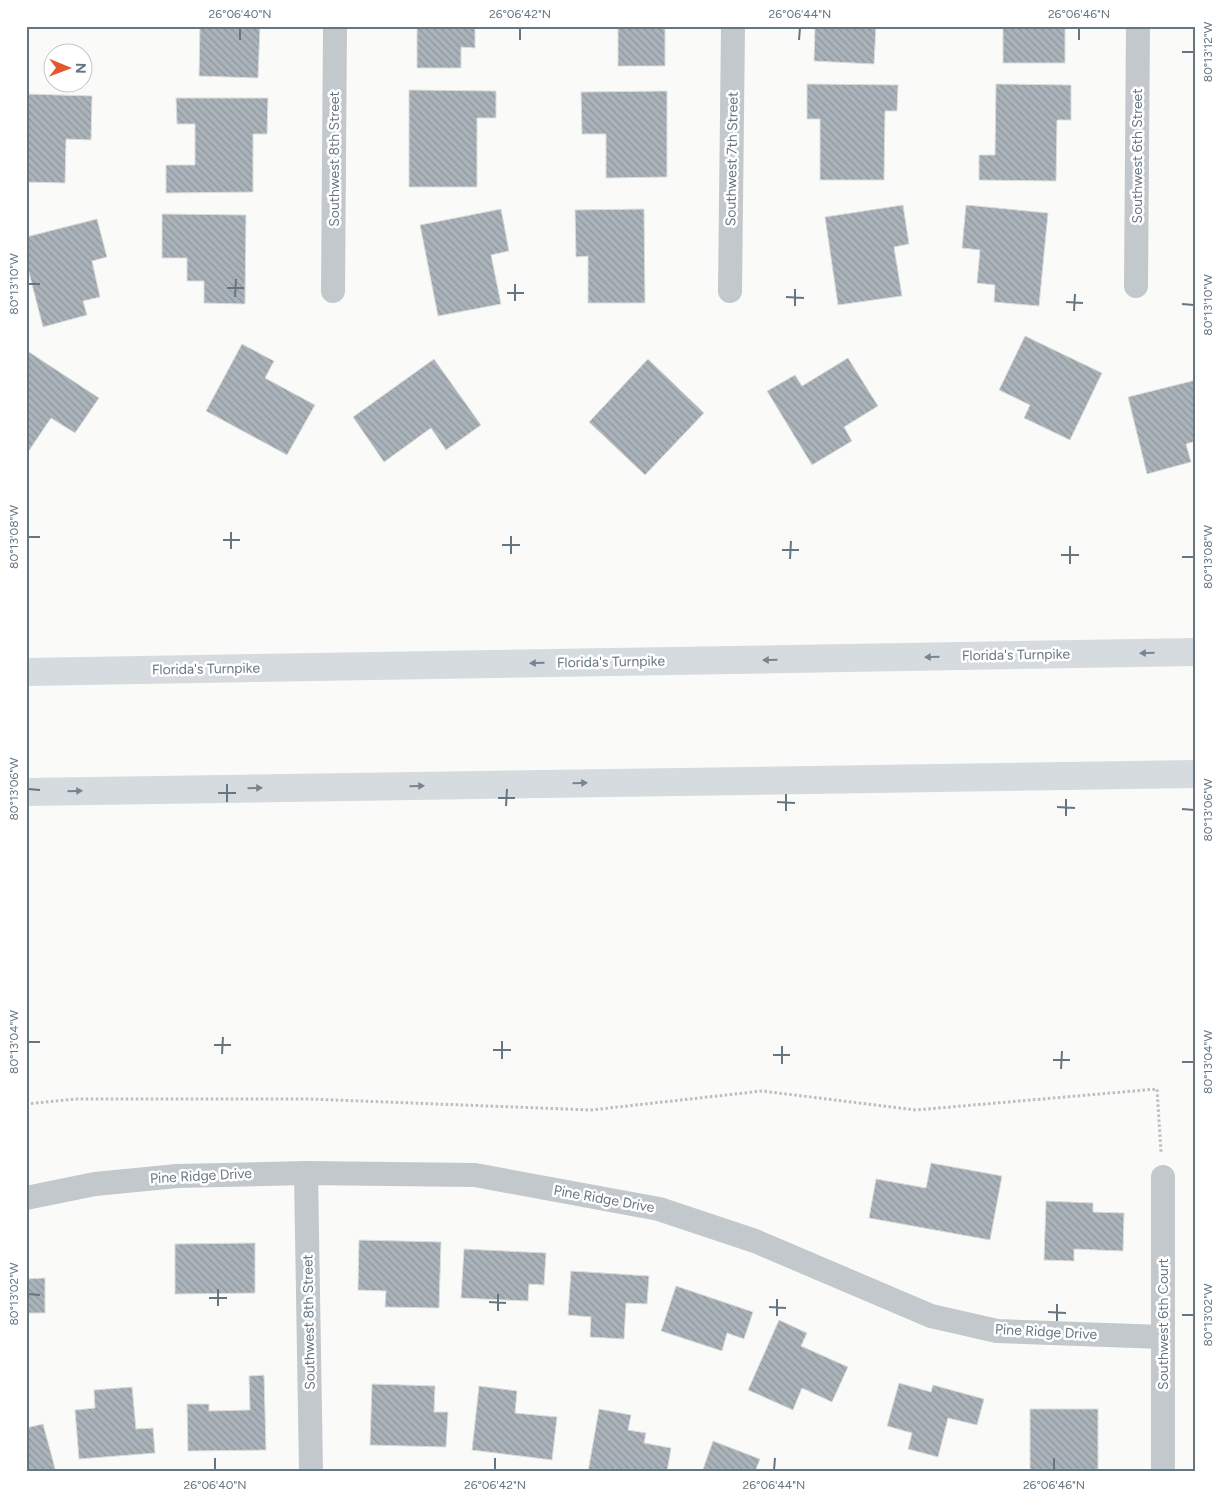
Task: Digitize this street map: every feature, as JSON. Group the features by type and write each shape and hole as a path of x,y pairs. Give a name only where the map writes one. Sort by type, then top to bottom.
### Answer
{"highway":[{"name":"Florida's Turnpike","path":"26,672 1196,652"},
{"path":"26,792 1196,774"}],"street":[{"name":"Southwest 8th Street","path":"333,291 335,26"},
{"name":"Southwest 7th Street","path":"730,291 733,26"},
{"name":"Southwest 6th Street","path":"1136,286 1138,26"},
{"name":"Southwest 8th Street","path":"306,1172 311,1472"},
{"name":"Pine Ridge Drive","path":"26,1198 95,1184 177,1176 306,1172 475,1176 659,1209 755,1241 931,1316 997,1331 1163,1337"},
{"name":"Southwest 6th Court","path":"1163,1177 1163,1472"}],"path":[{"path":"26,1104 75,1099 308,1099 591,1110 762,1091 916,1110 1157,1089 1163,1177"}],"building":[{"path":"200,26 260,26 258,78 199,76"},
{"path":"417,26 475,26 475,48 461,47 461,68 417,68"},
{"path":"618,26 665,26 665,66 618,66"},
{"path":"815,26 876,26 874,64 814,61"},
{"path":"1003,26 1065,26 1065,63 1003,63"},
{"path":"807,84 898,85 897,111 885,111 884,180 820,180 820,119 807,119"},
{"path":"996,84 1071,85 1071,120 1057,120 1056,181 979,180 979,155 995,155"},
{"path":"409,90 496,91 496,118 477,118 477,187 409,187"},
{"path":"667,91 667,177 606,178 606,134 582,134 581,92"},
{"path":"26,94 92,96 91,140 66,139 65,183 26,182"},
{"path":"176,98 268,98 267,134 253,134 253,192 166,193 166,165 195,165 195,124 177,124"},
{"path":"903,205 909,244 894,247 902,296 838,305 825,217"},
{"path":"966,205 1048,213 1039,306 994,302 995,285 977,283 980,250 962,248"},
{"path":"501,209 509,251 491,255 501,304 438,316 420,225"},
{"path":"644,209 645,303 588,303 588,256 576,257 575,210"},
{"path":"162,214 246,215 245,304 204,303 204,281 187,281 187,258 162,258"},
{"path":"97,219 107,257 92,261 100,297 83,301 87,315 43,327 26,261 26,237"},
{"path":"1025,336 1102,373 1070,440 1024,418 1030,405 999,390"},
{"path":"242,344 274,361 265,378 315,405 287,455 206,411"},
{"path":"29,352 99,398 75,433 51,418 26,455 26,356"},
{"path":"848,358 878,406 844,427 852,441 812,465 767,391 795,375 802,386"},
{"path":"434,359 481,425 446,450 431,428 384,462 353,417"},
{"path":"648,359 704,413 645,475 589,422"},
{"path":"1196,380 1196,441 1186,444 1191,462 1147,474 1128,397"},
{"path":"931,1163 1002,1176 990,1240 869,1218 876,1179 926,1188"},
{"path":"1046,1201 1093,1203 1093,1212 1124,1213 1123,1251 1074,1249 1074,1261 1044,1260"},
{"path":"359,1240 441,1242 439,1308 385,1307 386,1291 358,1290"},
{"path":"255,1243 255,1293 175,1294 175,1244"},
{"path":"464,1249 546,1253 544,1285 529,1284 528,1301 461,1298"},
{"path":"571,1271 649,1276 647,1304 626,1303 624,1339 590,1337 591,1317 568,1315"},
{"path":"45,1278 45,1313 26,1313 26,1279"},
{"path":"676,1286 753,1312 744,1339 727,1333 722,1351 661,1331"},
{"path":"779,1320 807,1333 801,1346 848,1367 832,1402 802,1388 793,1410 748,1390"},
{"path":"264,1375 266,1450 188,1451 187,1404 209,1404 209,1411 250,1410 249,1376"},
{"path":"899,1383 931,1392 933,1385 984,1399 977,1425 948,1418 938,1457 908,1449 912,1433 887,1426"},
{"path":"372,1384 435,1386 434,1412 448,1412 446,1447 370,1445"},
{"path":"479,1386 517,1391 515,1413 557,1417 552,1460 472,1450"},
{"path":"132,1387 136,1429 153,1428 155,1453 79,1459 75,1410 95,1408 94,1390"},
{"path":"599,1409 631,1415 628,1430 646,1433 644,1443 671,1448 667,1472 627,1472 614,1469 613,1472 588,1472"},
{"path":"1030,1409 1098,1409 1098,1472 1030,1472"},
{"path":"43,1424 56,1472 26,1472 26,1428"},
{"path":"713,1441 760,1459 755,1472 702,1472"}]}
